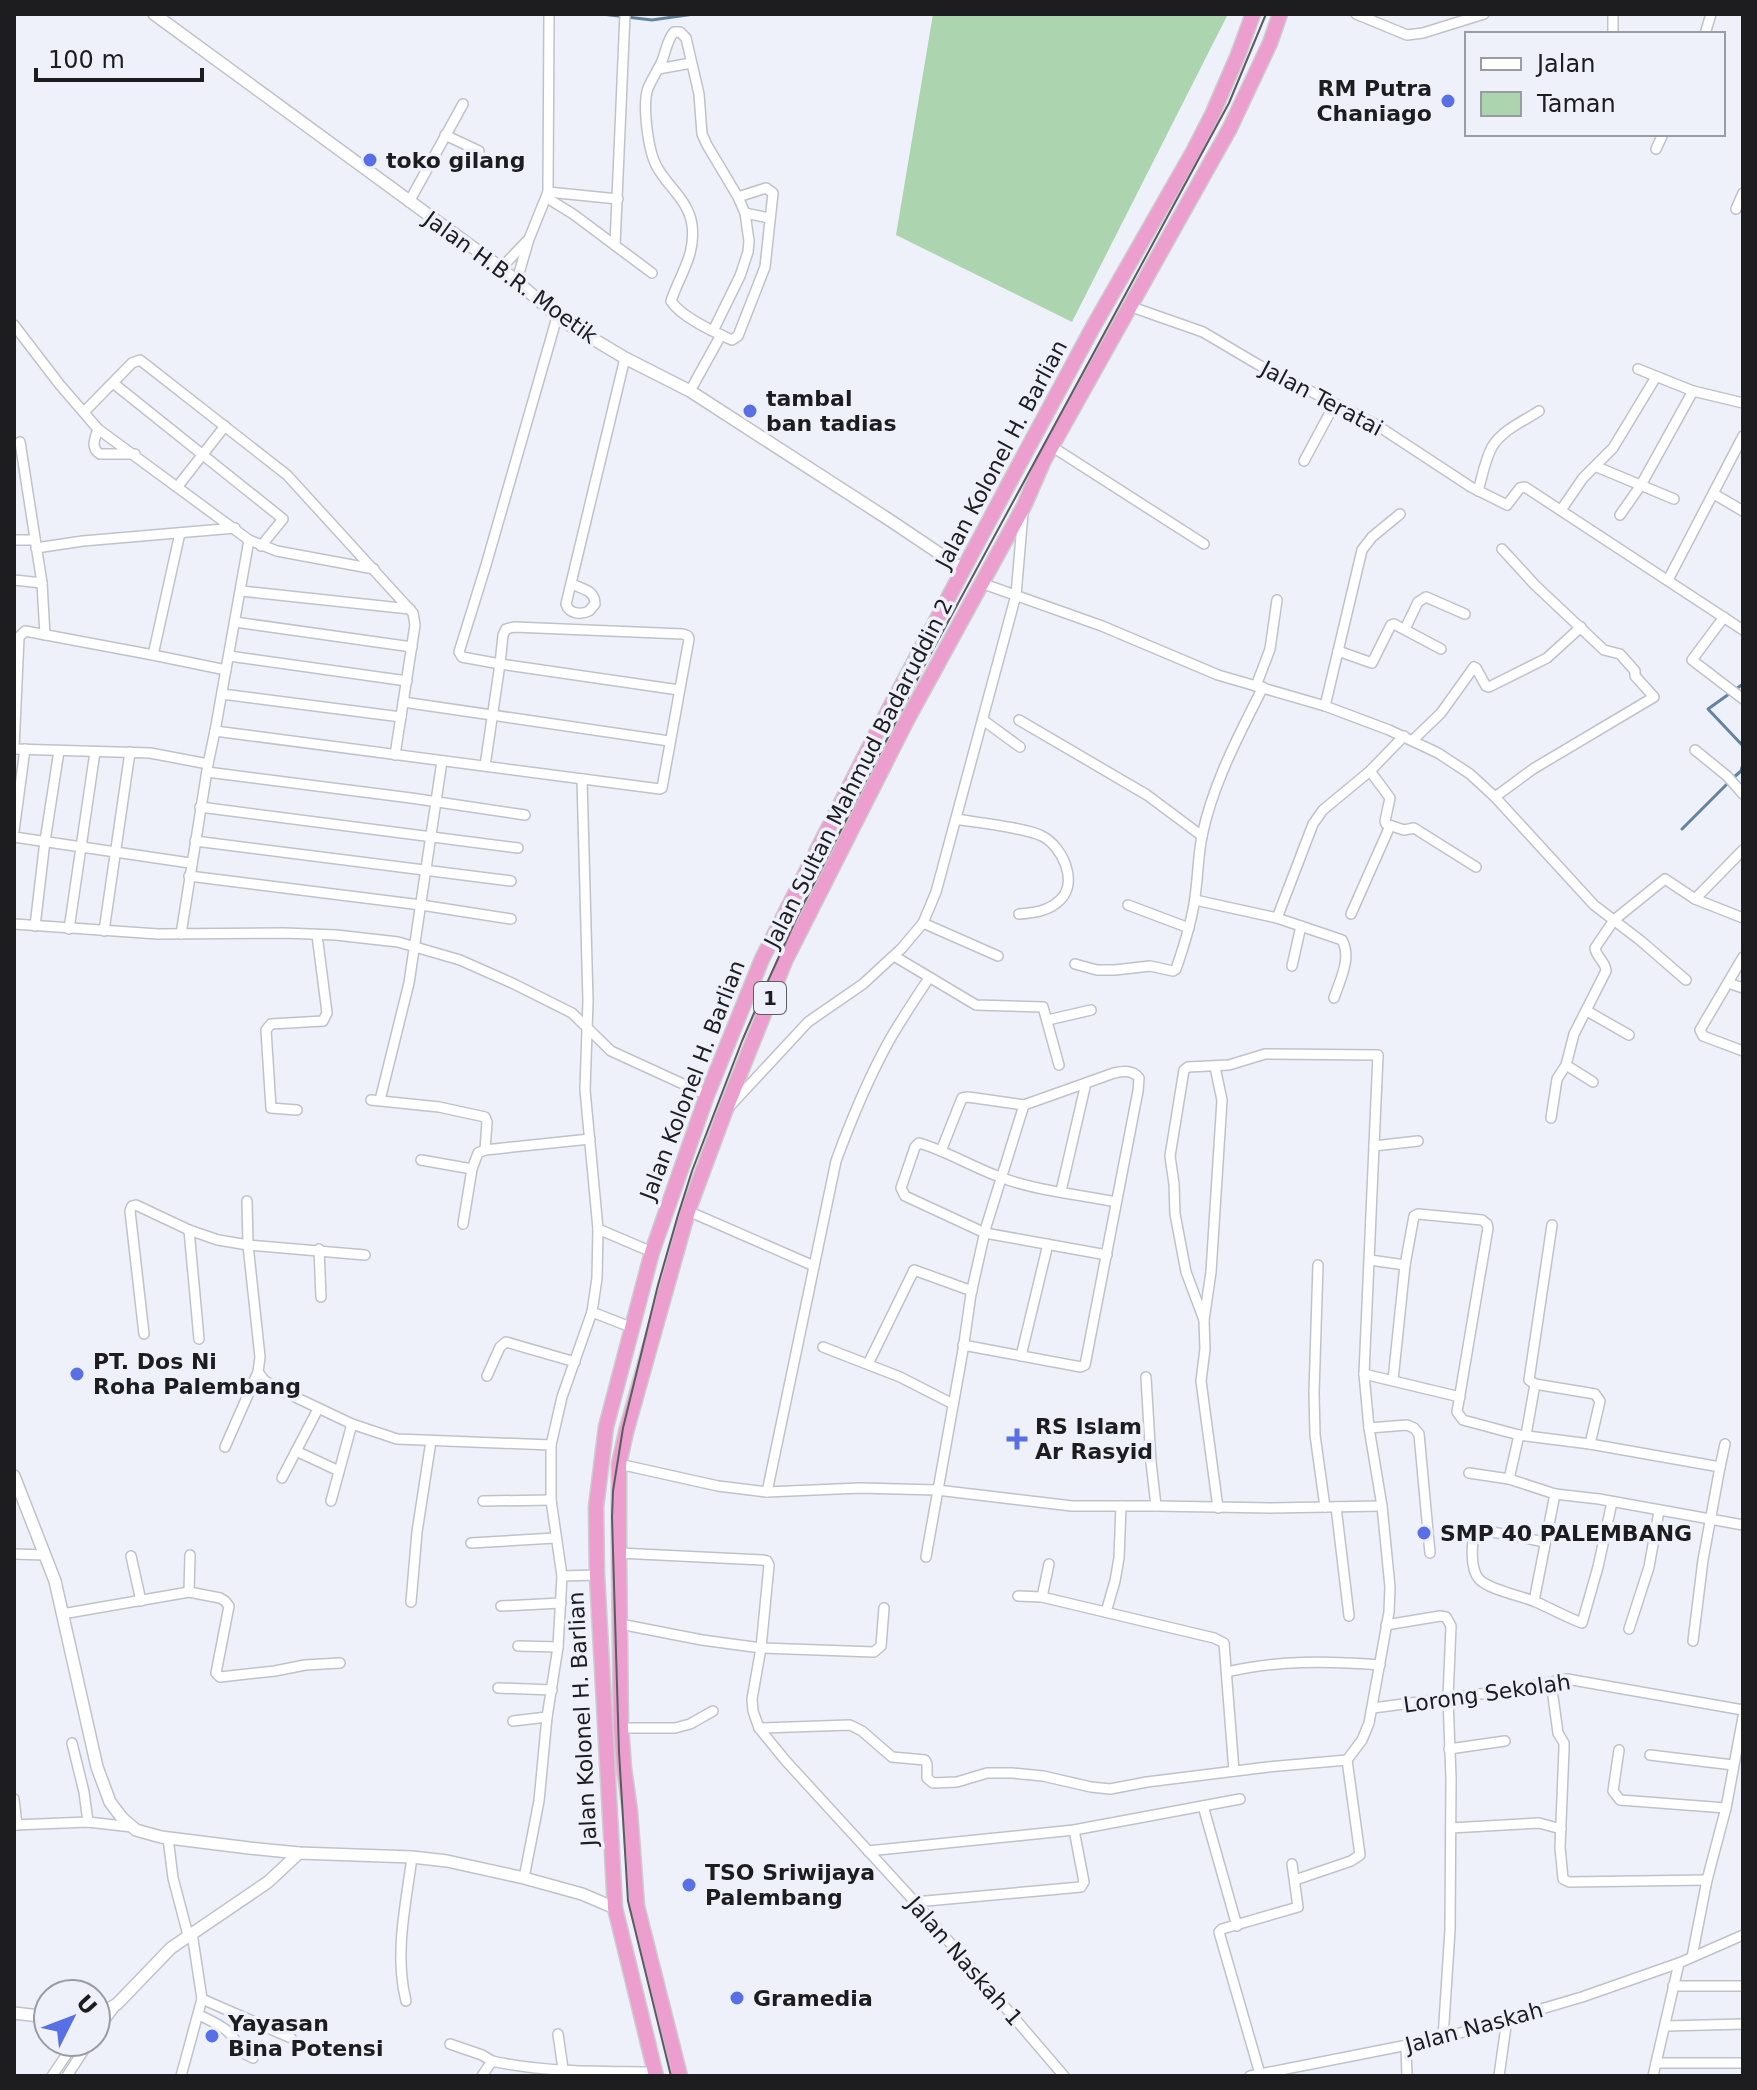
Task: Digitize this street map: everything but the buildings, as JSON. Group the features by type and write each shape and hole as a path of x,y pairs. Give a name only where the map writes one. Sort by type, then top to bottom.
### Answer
{"highway":[{"name":"Jalan Sultan Mahmud Badaruddin 2","path":"680,2076 637,1906 621,1728 619,1553 619,1464 673,1257 724,1114 785,961 907,720 1024,506 1051,446 1230,128 1280,14"},
{"path":"1252,18 1274,31"},
{"name":"Jalan Kolonel H. Barlian","path":"655,2074 615,1908 596,1507 606,1427 652,1252 707,1095 762,959 878,730 1093,327 1193,152 1212,115 1252,18"},
{"path":"789,905 808,916"}],"street":[{"name":"Jalan H.B.R. Moetik","path":"154,14 517,280 557,317 625,358 690,391 964,570"},
{"path":"1356,14 1407,35 1484,14"},
{"path":"517,280 529,239 548,195 549,19"},
{"path":"615,245 626,19"},
{"path":"690,391 717,333 748,252 749,241 745,213 738,197 704,140 699,94 686,38 677,32 670,37 647,93 647,124 654,160 686,205 692,223 692,251 671,301 675,307 717,333 732,340 738,336 762,278 773,195 769,188 763,188 738,197"},
{"path":"658,69 691,63"},
{"path":"409,202 463,104"},
{"path":"445,135 479,151"},
{"path":"1656,149 1662,136"},
{"path":"1736,209 1743,193"},
{"path":"548,195 618,199"},
{"path":"548,195 652,273"},
{"path":"573,214 575,195"},
{"path":"745,213 769,218"},
{"path":"501,268 529,239"},
{"name":"Jalan Teratai","path":"1129,306 1203,332 1257,364 1382,428 1478,491 1507,505 1524,486 1561,510"},
{"path":"557,317 459,652 462,657 500,664 679,690"},
{"path":"14,325 98,429 249,540 292,554 374,569"},
{"path":"572,584 625,358"},
{"path":"84,412 132,363 140,360 287,475 374,569 410,609 415,621 395,755"},
{"path":"1638,369 1693,391 1743,403"},
{"path":"1656,377 1613,448 1583,478 1561,510 1743,630"},
{"path":"113,383 283,519 261,546"},
{"path":"1620,515 1641,485 1693,391"},
{"path":"1304,461 1334,405"},
{"path":"1478,491 1496,441 1539,411"},
{"path":"178,486 225,426"},
{"path":"98,429 94,443 97,452 135,454"},
{"path":"1668,580 1743,436"},
{"path":"20,442 42,583 45,635"},
{"path":"1051,446 1204,544"},
{"path":"1597,467 1674,499"},
{"path":"1714,494 1743,511"},
{"path":"724,1114 808,1022 863,984 894,956 923,923 936,892 1016,595 1024,506"},
{"path":"1325,706 1362,550 1372,537 1400,514"},
{"path":"14,540 36,544 235,528"},
{"path":"153,655 180,533"},
{"path":"181,934 190,863 249,540"},
{"path":"1495,797 1528,772 1654,697 1620,654 1604,650 1502,549"},
{"path":"14,580 42,583"},
{"path":"981,583 1102,626 1210,672 1325,706 1438,753 1470,774 1495,797 1590,902 1686,980"},
{"path":"241,591 410,609"},
{"path":"1405,629 1418,602 1426,597 1465,614"},
{"path":"1075,964 1097,970 1150,966 1175,970 1195,900 1202,836 1223,769 1260,687 1270,649 1277,600"},
{"path":"1724,617 1692,659 1736,695"},
{"path":"235,622 412,647"},
{"path":"1338,651 1371,663 1394,624 1441,649"},
{"path":"1277,918 1316,819 1323,810 1441,713 1474,667 1489,687 1547,658 1581,627"},
{"path":"215,731 661,789 689,638 685,634 510,628 503,635 485,766"},
{"path":"190,863 14,834 19,637 25,631 226,670"},
{"path":"229,656 407,681"},
{"path":"222,694 401,717"},
{"path":"403,702 669,741"},
{"path":"983,720 1020,747"},
{"path":"1019,720 1136,788 1202,836"},
{"path":"18,749 150,753 207,768 525,815"},
{"path":"1695,750 1727,776 1743,794"},
{"path":"35,926 59,751"},
{"path":"69,929 95,752"},
{"path":"104,931 130,752"},
{"path":"442,761 409,983 375,1100 439,1107 485,1117 485,1150"},
{"path":"1370,771 1390,798 1385,822 1404,830 1414,828 1476,867"},
{"path":"524,1878 539,1801 561,1603 562,1576 551,1500 551,1445 562,1397 592,1312 597,1278 598,1229 585,1090 588,1001 582,779"},
{"path":"200,807 518,848"},
{"path":"956,819 1039,835 1060,852 1068,881 1064,896 1042,910 1019,914"},
{"path":"1351,914 1390,826"},
{"path":"195,841 511,881"},
{"path":"1695,899 1743,850"},
{"path":"189,876 511,919"},
{"path":"1551,1118 1557,1079 1566,1065 1574,1034 1606,971 1595,948 1614,920 1663,879 1695,899 1743,918"},
{"path":"1195,900 1277,918 1342,940 1345,943 1345,967 1334,998"},
{"path":"1128,905 1189,928"},
{"path":"923,923 998,956"},
{"path":"14,924 104,931 317,935 387,940 460,960 487,971 572,1013 611,1051 707,1095"},
{"path":"1292,966 1301,926"},
{"path":"297,1110 271,1108 266,1030 271,1024 326,1019 317,935"},
{"path":"894,956 976,1005 1043,1007 1059,1065"},
{"path":"1743,957 1700,1032 1703,1036 1743,1051"},
{"path":"767,1492 836,1161 889,1040 929,978"},
{"path":"1728,983 1743,988"},
{"path":"1048,1020 1091,1010"},
{"path":"1587,1011 1629,1035"},
{"path":"1204,1320 1186,1272 1175,1214 1170,1156 1184,1070 1188,1067 1235,1064 1265,1054 1378,1055 1364,1374 1390,1587 1373,1708 1362,1740 1347,1760 1360,1855 1295,1880"},
{"path":"1566,1065 1593,1082"},
{"path":"1215,1067 1222,1100 1201,1381 1218,1508"},
{"path":"941,1151 962,1098 1024,1105 1125,1071 1139,1078 1085,1365 1081,1367 963,1345"},
{"path":"1061,1191 1086,1083"},
{"path":"926,1557 972,1291 985,1233 1024,1105"},
{"path":"463,1224 475,1157 485,1150 590,1139"},
{"path":"1374,1146 1418,1141"},
{"path":"1107,1255 985,1233 905,1196 901,1188 915,1145 919,1143 1001,1178 1116,1202"},
{"path":"421,1160 472,1169"},
{"path":"225,1447 258,1372 260,1348 248,1245 247,1201"},
{"path":"144,1334 130,1211 132,1206 136,1205 218,1240 365,1255"},
{"path":"688,1211 814,1266"},
{"path":"1393,1380 1405,1265 1415,1215 1482,1220 1488,1228 1457,1412 1463,1420 1522,1435 1720,1467"},
{"path":"1552,1225 1529,1381 1599,1397 1590,1444"},
{"path":"598,1229 652,1252"},
{"path":"189,1230 199,1339"},
{"path":"1021,1356 1048,1244"},
{"path":"319,1249 321,1297"},
{"path":"1370,1260 1405,1265"},
{"path":"1318,1265 1313,1363 1315,1435 1349,1616"},
{"path":"868,1364 914,1270 972,1291"},
{"path":"592,1312 633,1328"},
{"path":"487,1376 500,1347 506,1342 575,1362"},
{"path":"823,1347 868,1364 953,1404"},
{"path":"258,1372 274,1387 318,1409 397,1439 551,1445"},
{"path":"1364,1374 1460,1397"},
{"path":"1146,1377 1156,1506"},
{"path":"1509,1479 1535,1384"},
{"path":"282,1478 318,1409"},
{"path":"331,1501 352,1424"},
{"path":"1369,1428 1407,1425 1419,1434 1430,1553"},
{"path":"411,1602 417,1532 431,1441"},
{"path":"1693,1641 1703,1560 1725,1444"},
{"path":"296,1451 339,1471"},
{"path":"619,1464 718,1486 767,1492 860,1488 937,1490 1058,1506 1382,1506"},
{"path":"1469,1473 1509,1479 1555,1494 1743,1525"},
{"path":"14,1476 55,1581 97,1767 110,1802 136,1830 168,1838 299,1853 447,1861 582,1894 615,1908"},
{"path":"1534,1601 1555,1494"},
{"path":"483,1501 551,1500"},
{"path":"1545,1542 1476,1531 1473,1534 1473,1563 1476,1575 1480,1581 1582,1623 1612,1502"},
{"path":"1106,1612 1119,1558 1121,1506"},
{"path":"1629,1629 1649,1567 1659,1511"},
{"path":"471,1543 555,1538"},
{"path":"619,1553 767,1561 761,1648 752,1699 759,1728 850,1725 862,1731 892,1757 925,1760 927,1778 933,1783 957,1782 987,1773 1012,1773 1110,1789 1234,1771 1347,1760"},
{"path":"14,1554 45,1555"},
{"path":"189,1592 190,1555"},
{"path":"131,1556 141,1601"},
{"path":"1042,1597 1049,1564"},
{"path":"562,1576 597,1575"},
{"path":"62,1614 189,1592 220,1598 229,1606 216,1673 220,1677 340,1663"},
{"path":"1018,1596 1042,1597 1222,1642 1225,1646 1234,1771"},
{"path":"501,1606 561,1603"},
{"path":"620,1624 761,1648 876,1651 881,1646 884,1608"},
{"path":"1386,1625 1440,1616 1449,1620 1451,1630 1448,1698 1450,1930 1443,2038"},
{"path":"518,1646 558,1647"},
{"path":"1227,1672 1270,1664 1380,1665"},
{"name":"Lorong Sekolah","path":"1373,1708 1573,1679 1743,1710"},
{"path":"1551,1682 1558,1733 1564,1743 1561,1876 1565,1881 1707,1880"},
{"path":"498,1688 552,1690"},
{"path":"621,1728 675,1728 690,1724 713,1711"},
{"path":"513,1721 547,1717"},
{"path":"1692,1957 1743,1717"},
{"name":"Jalan Naskah 1","path":"759,1728 915,1902 1064,2076"},
{"path":"1449,1749 1505,1741"},
{"path":"72,1743 88,1822"},
{"path":"1619,1750 1613,1791 1618,1798 1624,1801 1726,1808"},
{"path":"1650,1755 1733,1765"},
{"path":"14,1799 16,1825 88,1822 132,1827"},
{"path":"868,1851 1074,1830 1240,1799"},
{"path":"1203,1806 1237,1926"},
{"path":"1451,1828 1539,1823 1561,1829"},
{"path":"915,1902 1081,1887 1084,1882 1074,1830"},
{"path":"168,1838 173,1878 190,1934 202,1999 181,2076"},
{"path":"112,2011 171,1948 268,1882 299,1853"},
{"path":"406,2001 400,1956 412,1857"},
{"path":"1255,2075 1219,1933 1222,1929 1297,1908 1299,1903 1292,1864"},
{"name":"Jalan Naskah","path":"1255,2075 1443,2038 1582,1997 1679,1963 1743,1935"},
{"path":"1653,2076 1679,1963"},
{"path":"1673,1986 1743,1986"},
{"path":"202,1999 291,2038"},
{"path":"112,2007 117,2004"},
{"path":"199,2015 223,2027 237,2040 241,2052 253,2058"},
{"path":"1499,2076 1507,2019"},
{"path":"1666,2026 1743,2024"},
{"path":"558,2034 563,2069"},
{"path":"450,2044 492,2061 525,2068 655,2074"},
{"path":"1406,2046 1407,2076"},
{"path":"52,2076 64,2058"},
{"path":"67,2076 79,2058"},
{"path":"482,2076 492,2061"},
{"path":"1656,2063 1743,2063"}],"green space":[{"path":"933,14 1228,14 1072,322 896,235"}],"waterway":[{"path":"602,14 652,20 694,14"},
{"path":"1743,684 1708,709 1743,746"},
{"path":"1733,778 1741,771 1743,764"},
{"path":"1682,829 1728,783"}],"tram line":[{"path":"671,2076 628,1901 619,1752 612,1517 623,1428 678,1215 742,1041 797,917 923,668 1229,103 1266,14"}],"place":[{"name":"RM Putra Chaniago","path":"1448,101"},
{"name":"toko gilang","path":"370,160"},
{"name":"tambal ban tadias","path":"750,411"},
{"name":"PT. Dos Ni Roha Palembang","path":"77,1374"},
{"name":"RS Islam Ar Rasyid","path":"1017,1439"},
{"name":"SMP 40 PALEMBANG","path":"1424,1533"},
{"name":"TSO Sriwijaya Palembang","path":"689,1885"},
{"name":"Gramedia","path":"737,1998"},
{"name":"Yayasan Bina Potensi","path":"212,2036"}]}
